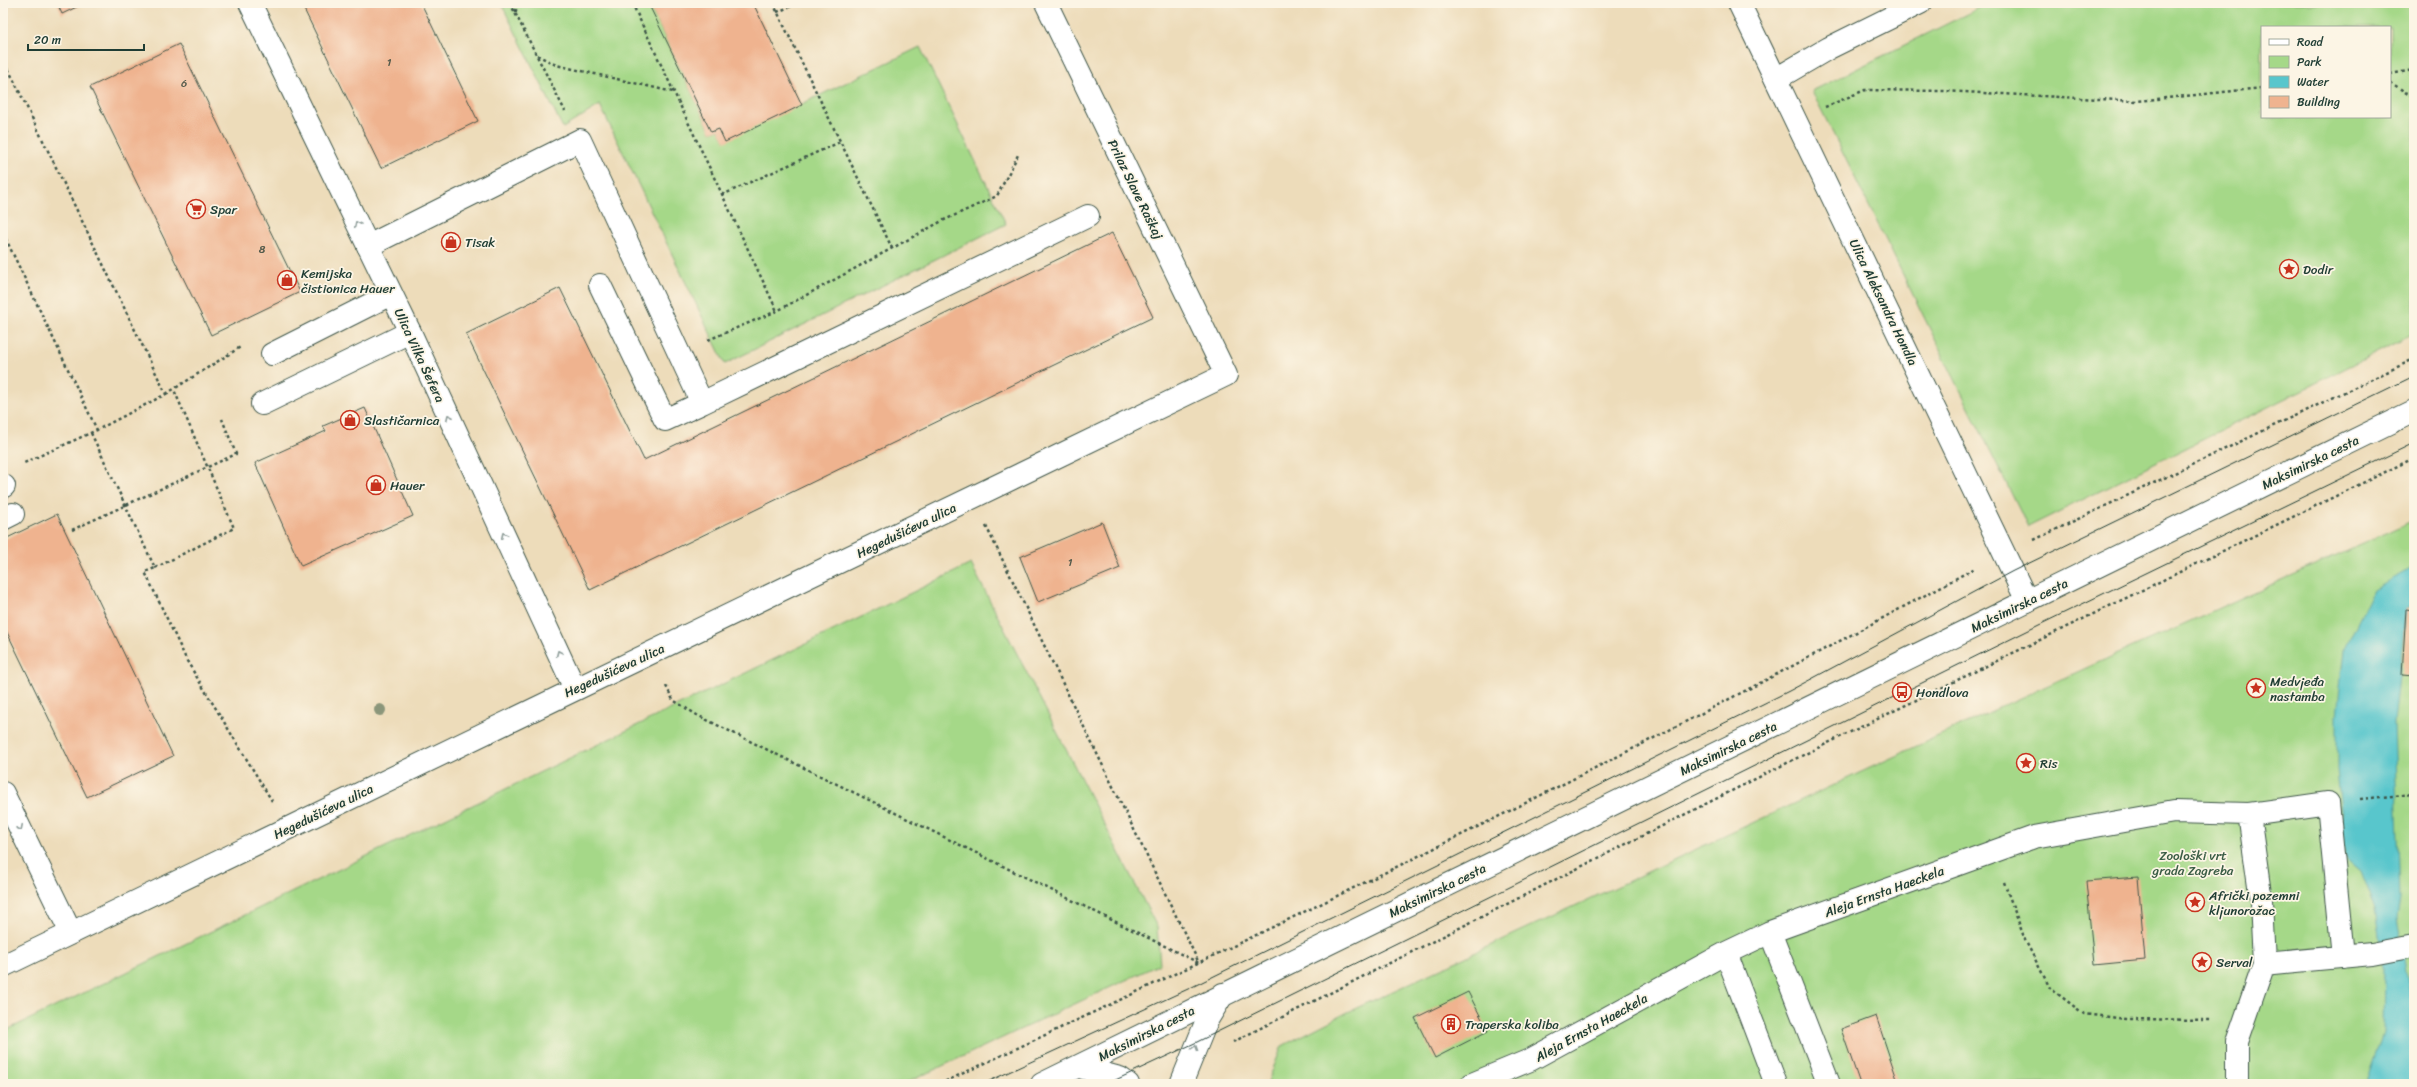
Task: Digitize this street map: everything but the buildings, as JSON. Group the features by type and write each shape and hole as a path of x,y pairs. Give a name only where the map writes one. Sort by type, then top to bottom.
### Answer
{"street":[{"name":"Ulica Vilka Šefera","path":"250,3 410,332 575,689"},
{"name":"Prilaz Slave Raškaj","path":"1046,3 1226,375"},
{"name":"Ulica Aleksandra Hondla","path":"1739,3 2028,601"},
{"path":"1776,78 1829,48 1920,3"},
{"path":"368,246 580,140 702,403"},
{"path":"600,286 665,420 1088,216"},
{"path":"272,354 391,294"},
{"path":"262,404 410,332"},
{"name":"Hegedušićeva ulica","path":"3,966 1226,375"},
{"name":"Maksimirska cesta","path":"1042,1084 2414,411"},
{"path":"3,793 71,933"},
{"name":"Aleja Ernsta Haeckela","path":"1472,1084 1530,1060 1726,953 1770,932 2034,837 2174,812 2249,814 2328,803 2343,957"},
{"path":"2237,1084 2237,1042 2264,964 2261,901 2249,814"},
{"path":"1770,932 1829,1084"},
{"path":"2264,964 2372,954 2414,946"},
{"path":"1726,953 1776,1084"},
{"path":"1181,1084 1207,1020 1223,994"},
{"path":"1078,1067 1120,1078 1128,1084"}],"path":[{"path":"510,3 580,140"},
{"path":"516,3 517,16"},
{"path":"632,3 777,311"},
{"path":"773,3 892,248"},
{"path":"777,12 799,3"},
{"path":"536,55 556,65 673,92"},
{"path":"3,58 166,394"},
{"path":"2391,74 2414,70"},
{"path":"2391,83 2414,98"},
{"path":"1824,108 1866,90 1952,92 2138,101 2261,88"},
{"path":"722,195 840,142"},
{"path":"677,349 715,338 777,311 942,221 997,196 1019,153"},
{"path":"3,233 97,430"},
{"path":"16,466 97,430 174,390 245,344"},
{"path":"2031,541 2414,359"},
{"path":"174,390 234,528 145,572 187,661 275,805"},
{"path":"72,530 236,454 222,419"},
{"path":"91,432 155,568"},
{"path":"1229,1045 1793,760 2414,458"},
{"path":"972,498 1199,964"},
{"path":"940,1084 1199,964 1750,690 1979,566"},
{"path":"666,686 673,700 697,715 1199,964"},
{"path":"2357,800 2414,794"},
{"path":"1994,851 2025,940 2050,988 2084,1014 2125,1018 2219,1020 2243,1027"}],"green space":[{"path":"501,3 648,3 711,132 719,129 725,141 920,47 1006,224 725,364 600,105 563,128"},
{"path":"1989,3 2414,3 2414,334 2028,527 1812,91"},
{"name":"Zoološki vrt grada Zagreba","path":"2414,520 2414,1084 1267,1084 1282,1046 1348,1012 2011,702"},
{"path":"971,564 1157,927 1160,964 904,1084 6,1084 3,1078 3,1032"}],"water":[{"path":"2414,566 2414,604 2406,609 2394,724 2400,898 2397,919 2412,1003 2414,1002 2414,1084 2365,1084 2383,1032 2384,968 2375,910 2360,871 2346,859 2337,771 2337,715 2344,650 2374,589"}],"tram line":[{"path":"983,1084 1188,989 1789,691 2013,571 2414,376"},
{"path":"1107,1084 1197,1042 2039,625 2414,443"}],"place":[{"name":"Spar","path":"196,209"},
{"name":"Tisak","path":"451,242"},
{"name":"Dodir","path":"2289,269"},
{"name":"Kemijska čistionica Hauer","path":"287,280"},
{"name":"Slastičarnica","path":"350,420"},
{"name":"Hauer","path":"376,485"},
{"name":"Medvjeđa nastamba","path":"2256,688"},
{"name":"Hondlova","path":"1902,692"},
{"name":"Ris","path":"2026,763"},
{"name":"Afrički pozemni kljunorožac","path":"2195,902"},
{"name":"Serval","path":"2202,962"},
{"name":"Traperska koliba","path":"1451,1024"}]}
